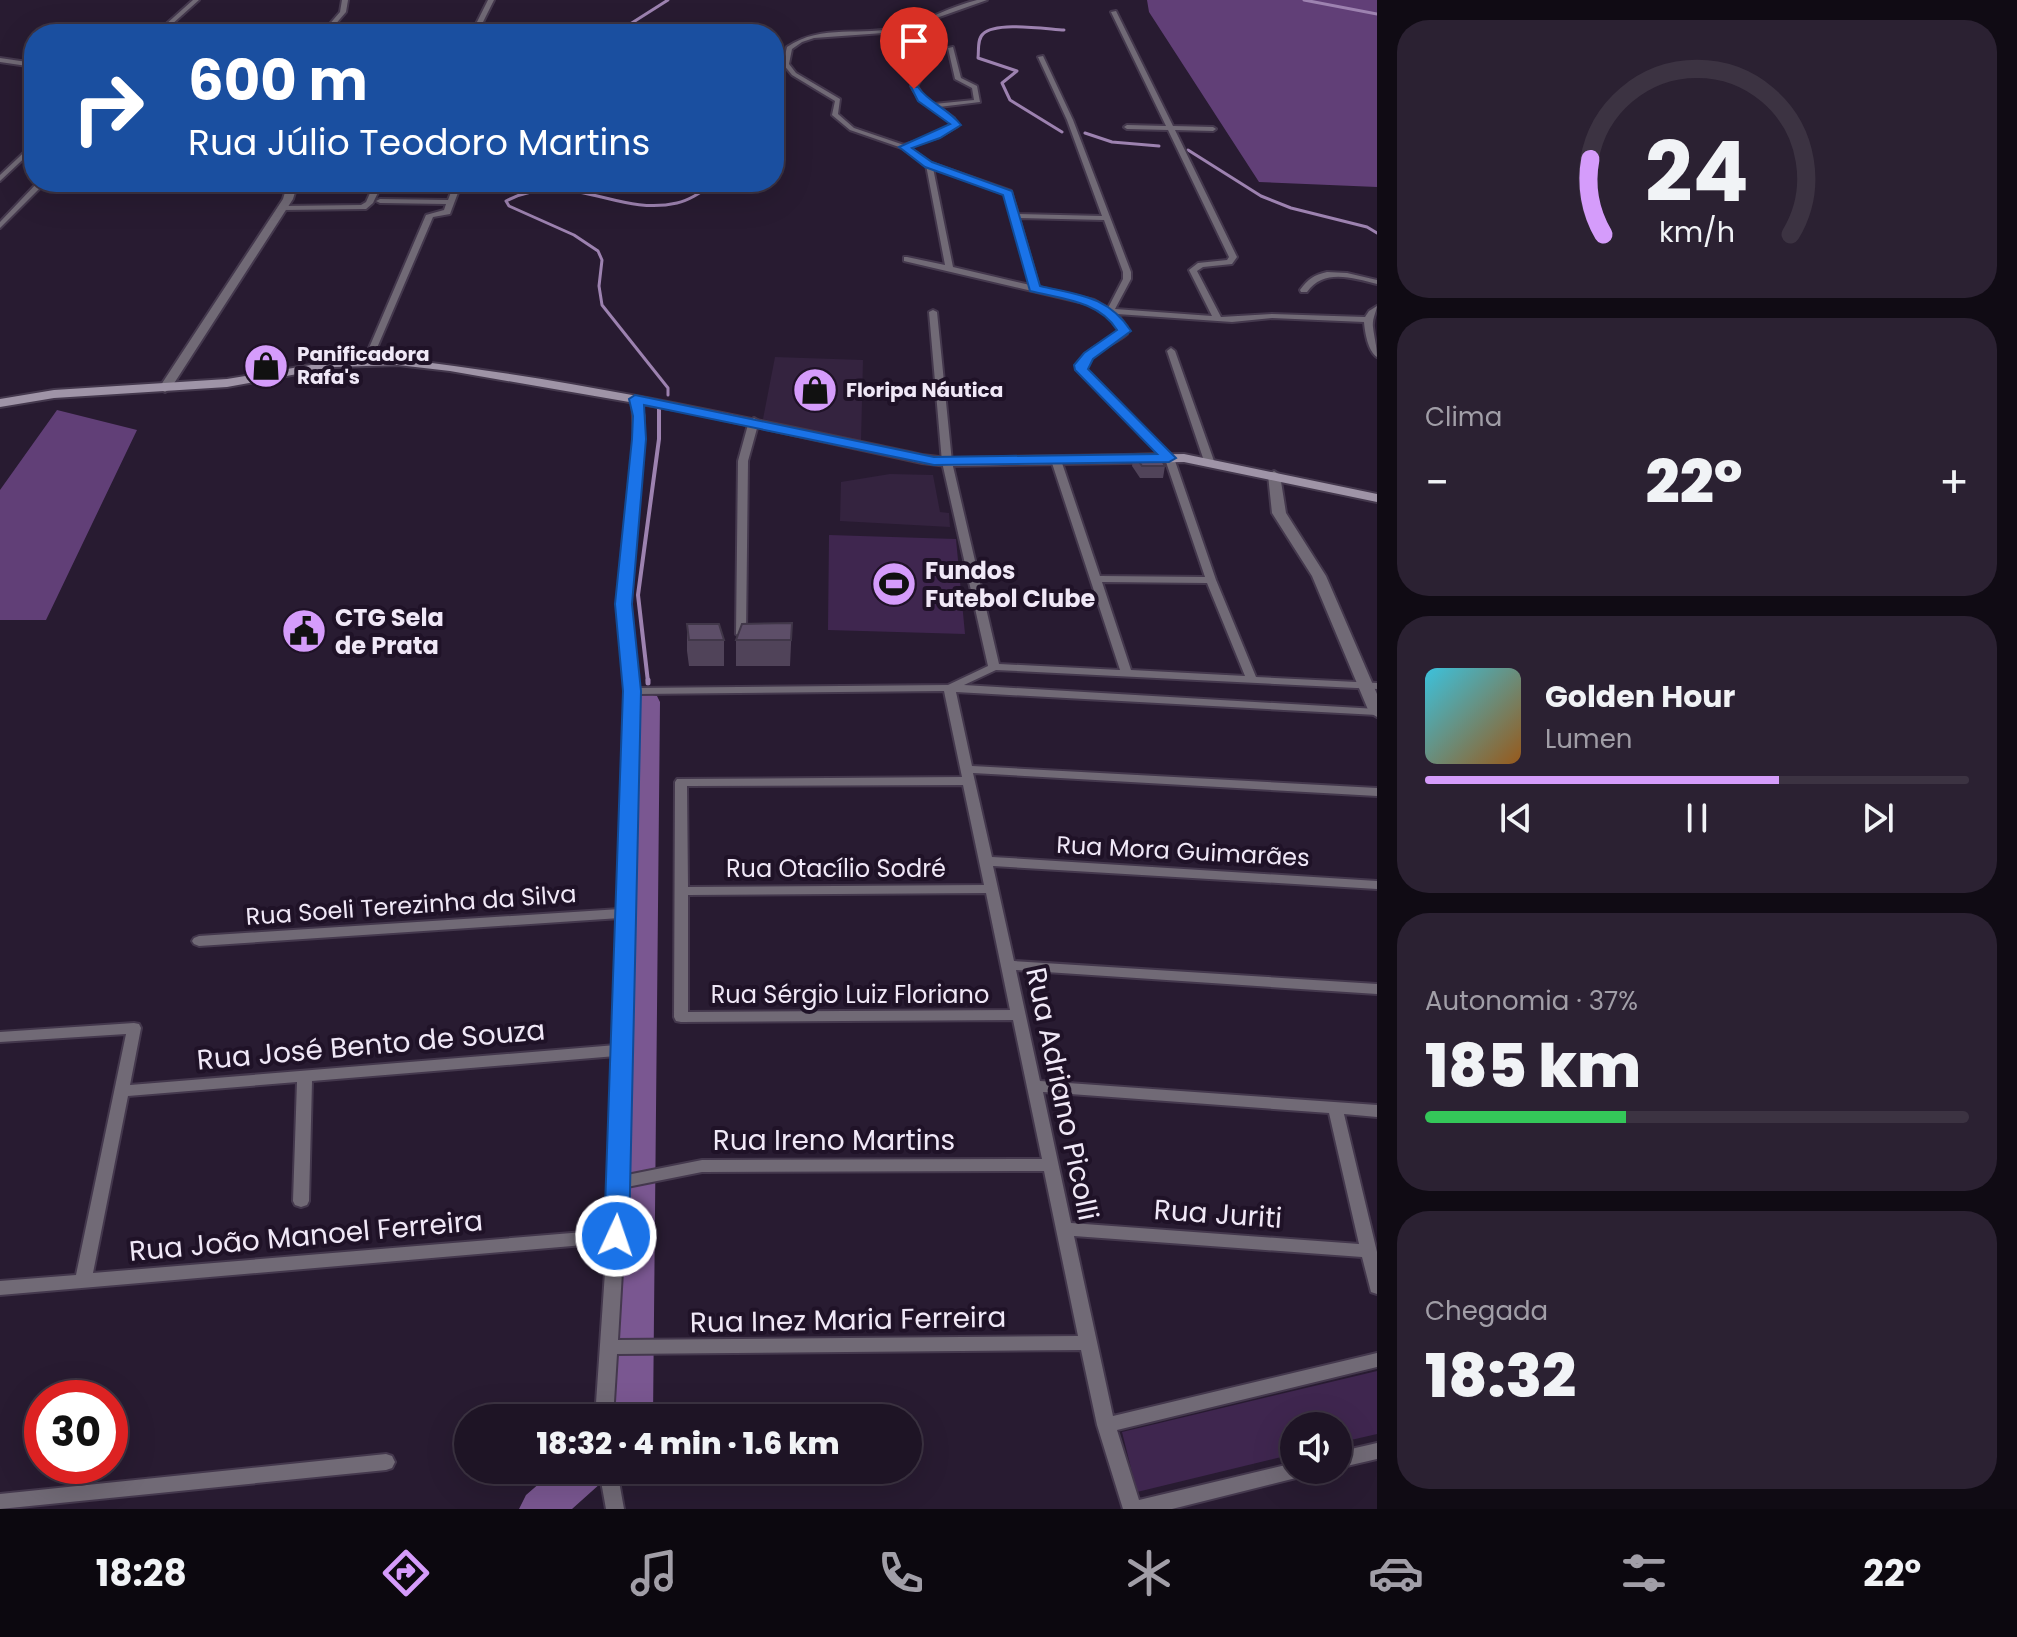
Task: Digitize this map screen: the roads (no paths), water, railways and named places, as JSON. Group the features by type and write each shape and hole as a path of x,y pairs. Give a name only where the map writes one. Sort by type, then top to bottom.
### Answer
{"main road":[{"path":"0,403 54,394 227,383 320,366 367,362 432,365 754,421 901,456 947,462 1169,458 1209,461 1377,498"}],"street":[{"path":"169,24 196,0"},
{"path":"333,24 343,12 345,0"},
{"path":"479,24 491,0"},
{"path":"984,0 953,7 902,29 822,35 798,41 789,48 787,68 838,100 835,115 844,124 904,147 929,164 1008,193 1035,288"},
{"path":"1114,12 1233,257 1226,263 1194,268 1218,319"},
{"path":"933,106 977,102 975,87 958,79 951,48"},
{"path":"1041,57 1070,120 1128,276 1110,311"},
{"path":"0,60 24,64"},
{"path":"904,147 937,136 956,125 952,118 916,93 915,84 921,75"},
{"path":"1127,127 1213,129"},
{"path":"0,179 24,155"},
{"path":"929,164 949,268"},
{"path":"0,226 32,192"},
{"path":"165,388 291,192"},
{"path":"282,208 363,207 377,192"},
{"path":"367,362 430,215 447,212 454,192"},
{"path":"380,201 451,202"},
{"path":"1013,216 1107,218"},
{"path":"907,259 1084,299 1110,311 1218,319 1272,316 1367,320"},
{"path":"1304,290 1307,282 1322,275 1377,282"},
{"path":"1367,320 1376,309"},
{"path":"1110,311 1124,331 1088,356 1081,370 1169,458 1211,580 1252,680"},
{"path":"933,312 947,462 994,667"},
{"path":"1367,320 1377,354"},
{"path":"1171,351 1209,461"},
{"path":"606,1404 613,1348 616,1236 621,1183 632,691 624,604 639,439 635,399"},
{"path":"741,634 743,461 754,421"},
{"path":"1056,460 1127,674"},
{"path":"632,691 949,688 1377,712 1372,685 1319,576 1279,513 1274,475"},
{"path":"1096,579 1211,580"},
{"path":"949,688 994,667 1372,685"},
{"name":"Rua Adriano Picolli","path":"949,688 1106,1425 1132,1509"},
{"path":"681,891 681,782 967,775 1377,792"},
{"name":"Rua Mora Guimarães","path":"986,861 1377,885"},
{"name":"Rua Otacílio Sodré","path":"681,891 992,889"},
{"name":"Rua Sérgio Luiz Floriano","path":"681,891 681,1017 1019,1015"},
{"name":"Rua Soeli Terezinha da Silva","path":"199,941 627,913"},
{"path":"1008,965 1377,989"},
{"path":"0,1037 134,1028 83,1281"},
{"name":"Rua José Bento de Souza","path":"123,1091 623,1050"},
{"path":"301,1201 305,1076"},
{"path":"1034,1086 1377,1111"},
{"path":"1335,1108 1377,1287"},
{"name":"Rua Ireno Martins","path":"621,1183 651,1175 722,1165 1050,1165"},
{"name":"Rua Juriti","path":"1064,1229 1368,1251"},
{"name":"Rua João Manoel Ferreira","path":"0,1288 616,1236"},
{"name":"Rua Inez Maria Ferreira","path":"613,1348 1088,1343"},
{"path":"1106,1425 1377,1360"},
{"path":"1352,1457 1377,1451"},
{"path":"0,1502 386,1462"},
{"path":"1138,1509 1280,1474"},
{"path":"610,1484 614,1505"}],"waterway":[{"path":"630,24 668,0"},
{"path":"1304,0 1377,14"},
{"path":"1062,132 1010,100 1002,83 1017,71 978,58 980,39 989,30 1009,27 1064,30"},
{"path":"1085,133 1112,142 1159,146"},
{"path":"1188,150 1261,196 1291,208 1367,227 1377,233"},
{"path":"530,192 506,201 509,206 574,235 598,251 602,260 599,286 602,305 668,388 668,395"},
{"path":"578,192 655,206 682,202 700,192"},
{"path":"648,682 638,595 659,439 659,409"},
{"path":"632,1404 647,702"},
{"path":"541,1509 570,1484"}],"place":[{"name":"Panificadora Rafa's","path":"266,366"},
{"name":"Floripa Náutica","path":"815,390"},
{"name":"Fundos Futebol Clube","path":"894,584"},
{"name":"CTG Sela de Prata","path":"304,631"}]}
